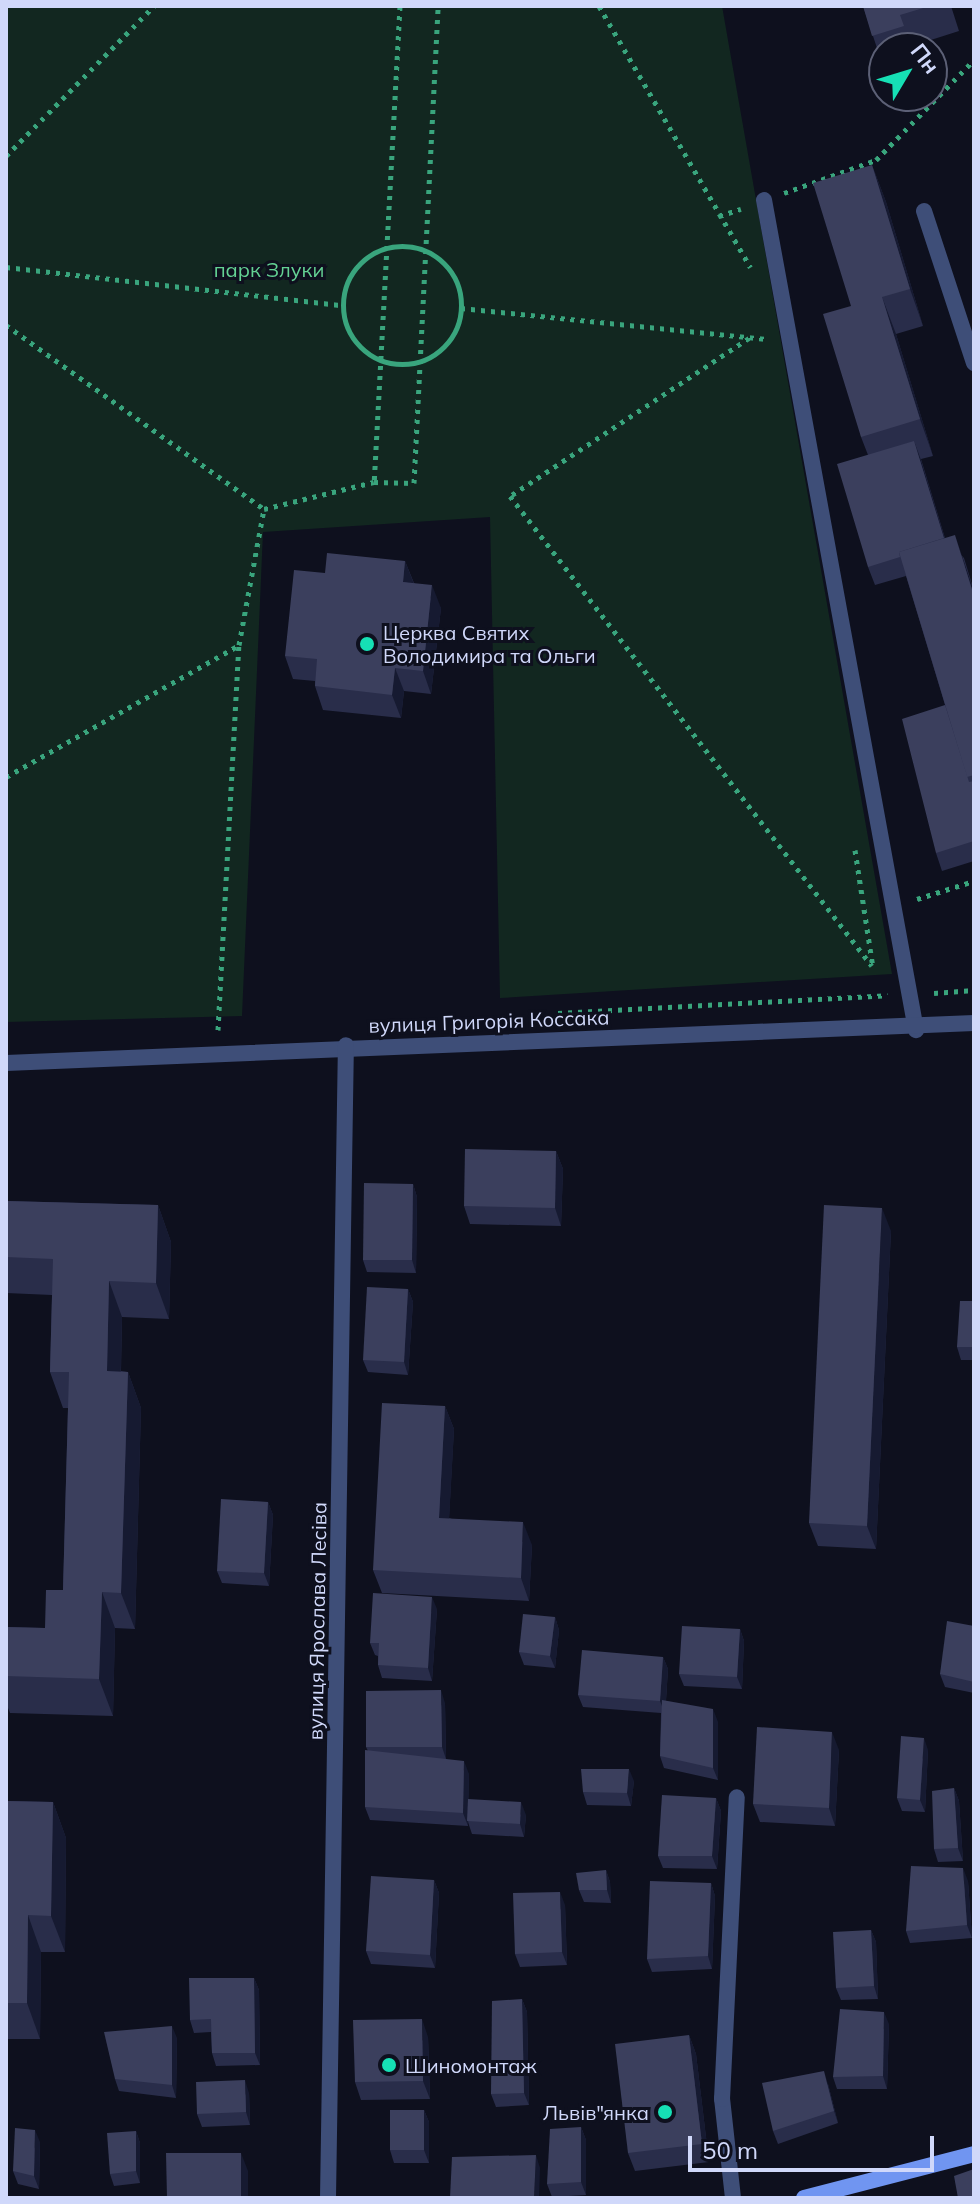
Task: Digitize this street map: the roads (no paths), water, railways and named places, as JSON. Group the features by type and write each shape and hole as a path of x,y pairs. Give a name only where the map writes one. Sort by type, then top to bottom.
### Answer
{"main road":[{"path":"812,2197 974,2154"}],"street":[{"path":"764,200 916,1030"},
{"path":"924,211 974,363"},
{"name":"вулиця Григорія Коссака","path":"6,1063 346,1045 916,1030 974,1023"},
{"name":"вулиця Ярослава Лесіва","path":"328,2198 346,1045"},
{"path":"733,2198 722,2099 737,1797"}],"place":[{"name":"Церква Святих Володимира та Ольги","path":"367,644"},
{"name":"Шиномонтаж","path":"389,2065"},
{"name":"Львів\"янка","path":"665,2112"}],"park label":[{"name":"парк Злуки","path":"269,269"}]}
